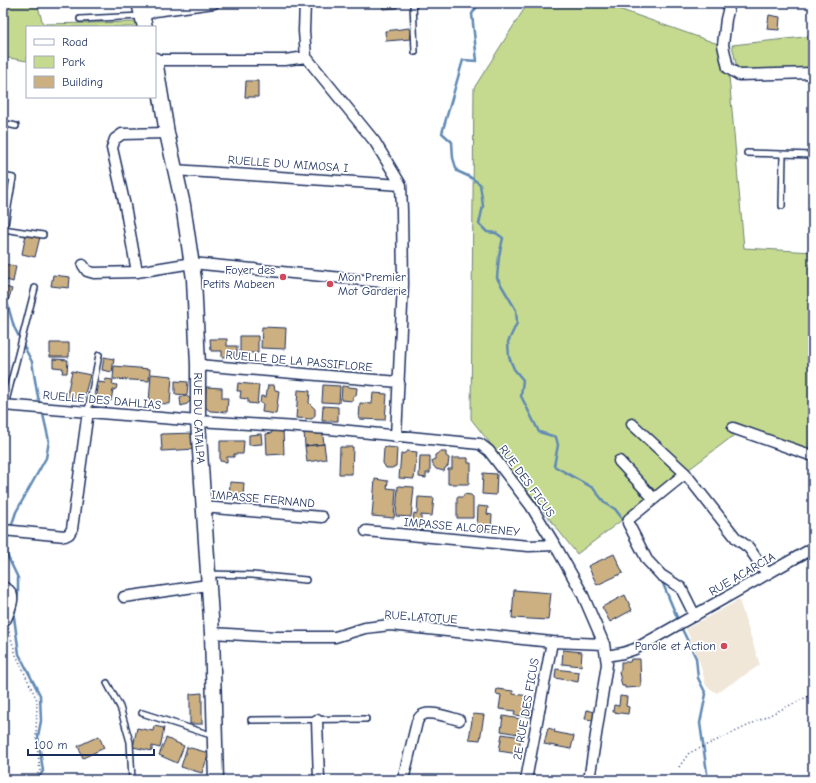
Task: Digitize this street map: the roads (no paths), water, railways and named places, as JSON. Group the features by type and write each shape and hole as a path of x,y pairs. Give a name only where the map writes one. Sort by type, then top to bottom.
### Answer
{"street":[{"path":"142,15 193,4 214,3"},
{"path":"305,3 304,31 306,57 375,142 401,185 403,284 396,437"},
{"path":"730,3 722,45 728,68 739,75 813,73"},
{"path":"156,60 285,60 306,57"},
{"name":"RUE DU CATALPA","path":"156,66 174,170 183,205 194,279 198,365 198,421 212,633 216,780"},
{"path":"137,272 125,206 112,148 115,139 122,134 167,133"},
{"name":"RUELLE DU MIMOSA I","path":"174,170 401,185"},
{"path":"83,265 87,271 94,273 137,272 192,263 403,284"},
{"name":"RUELLE DE LA PASSIFLORE","path":"198,365 399,382"},
{"name":"RUELLE DES DAHLIAS","path":"4,405 198,421"},
{"path":"4,530 65,536 69,534 72,529 88,411"},
{"name":"RUE DES FICUS","path":"198,421 330,429 396,437 480,444 489,451 531,506 555,545 582,593 604,644 607,664 589,780"},
{"path":"632,424 686,474 736,538 749,548 767,574"},
{"path":"733,428 813,456"},
{"path":"619,462 654,499"},
{"path":"686,474 629,519 628,525 647,560 661,575 680,588 695,616"},
{"name":"IMPASSE FERNAND","path":"203,507 322,518"},
{"name":"IMPASSE ALCOFENEY","path":"366,531 529,546 555,545"},
{"name":"RUE ACARCIA","path":"607,656 635,649 813,548"},
{"path":"124,597 208,580"},
{"path":"3,587 8,589 12,594 13,601 6,619"},
{"name":"RUE LATOTUE","path":"212,633 276,637 335,637 365,628 390,626 552,642 604,644"},
{"name":"2E RUE DES FICUS","path":"526,780 552,642"},
{"path":"403,780 417,722 421,716 426,713 431,713 459,720"},
{"path":"317,720 319,780"}],"lane":[{"path":"414,3 415,52"},
{"path":"80,20 142,15"},
{"path":"3,123 16,126"},
{"path":"747,153 813,155"},
{"path":"782,206 783,154"},
{"path":"3,176 12,178 3,230 43,234"},
{"path":"4,405 35,288"},
{"path":"88,411 99,355"},
{"path":"208,580 252,575 306,580"},
{"path":"107,683 120,707 130,742 132,780"},
{"path":"142,713 215,736"},
{"path":"251,720 366,719"}],"waterway":[{"path":"479,3 472,14 477,61 463,60 442,133 452,142 453,158 457,171 480,184 483,206 479,224 487,232 496,233 503,238 499,256 497,278 516,310 517,323 508,342 509,357 514,369 523,380 521,396 539,432 556,437 558,445 554,466 593,488 605,503 615,509 625,522"},
{"path":"8,306 14,327 32,362 40,405"},
{"path":"11,527 16,512 46,458 49,441 42,410"},
{"path":"9,534 7,539 7,555 18,578 18,594 14,617 19,654 40,695 41,721 38,736 43,771 37,780"},
{"path":"661,579 679,622"},
{"path":"681,627 696,658 698,678 706,694 700,723 708,780"}],"place":[{"name":"Foyer des Petits Mabeen","path":"283,277"},
{"name":"Mon Premier Mot Garderie","path":"330,284"},
{"name":"Parole et Action","path":"724,646"}]}
